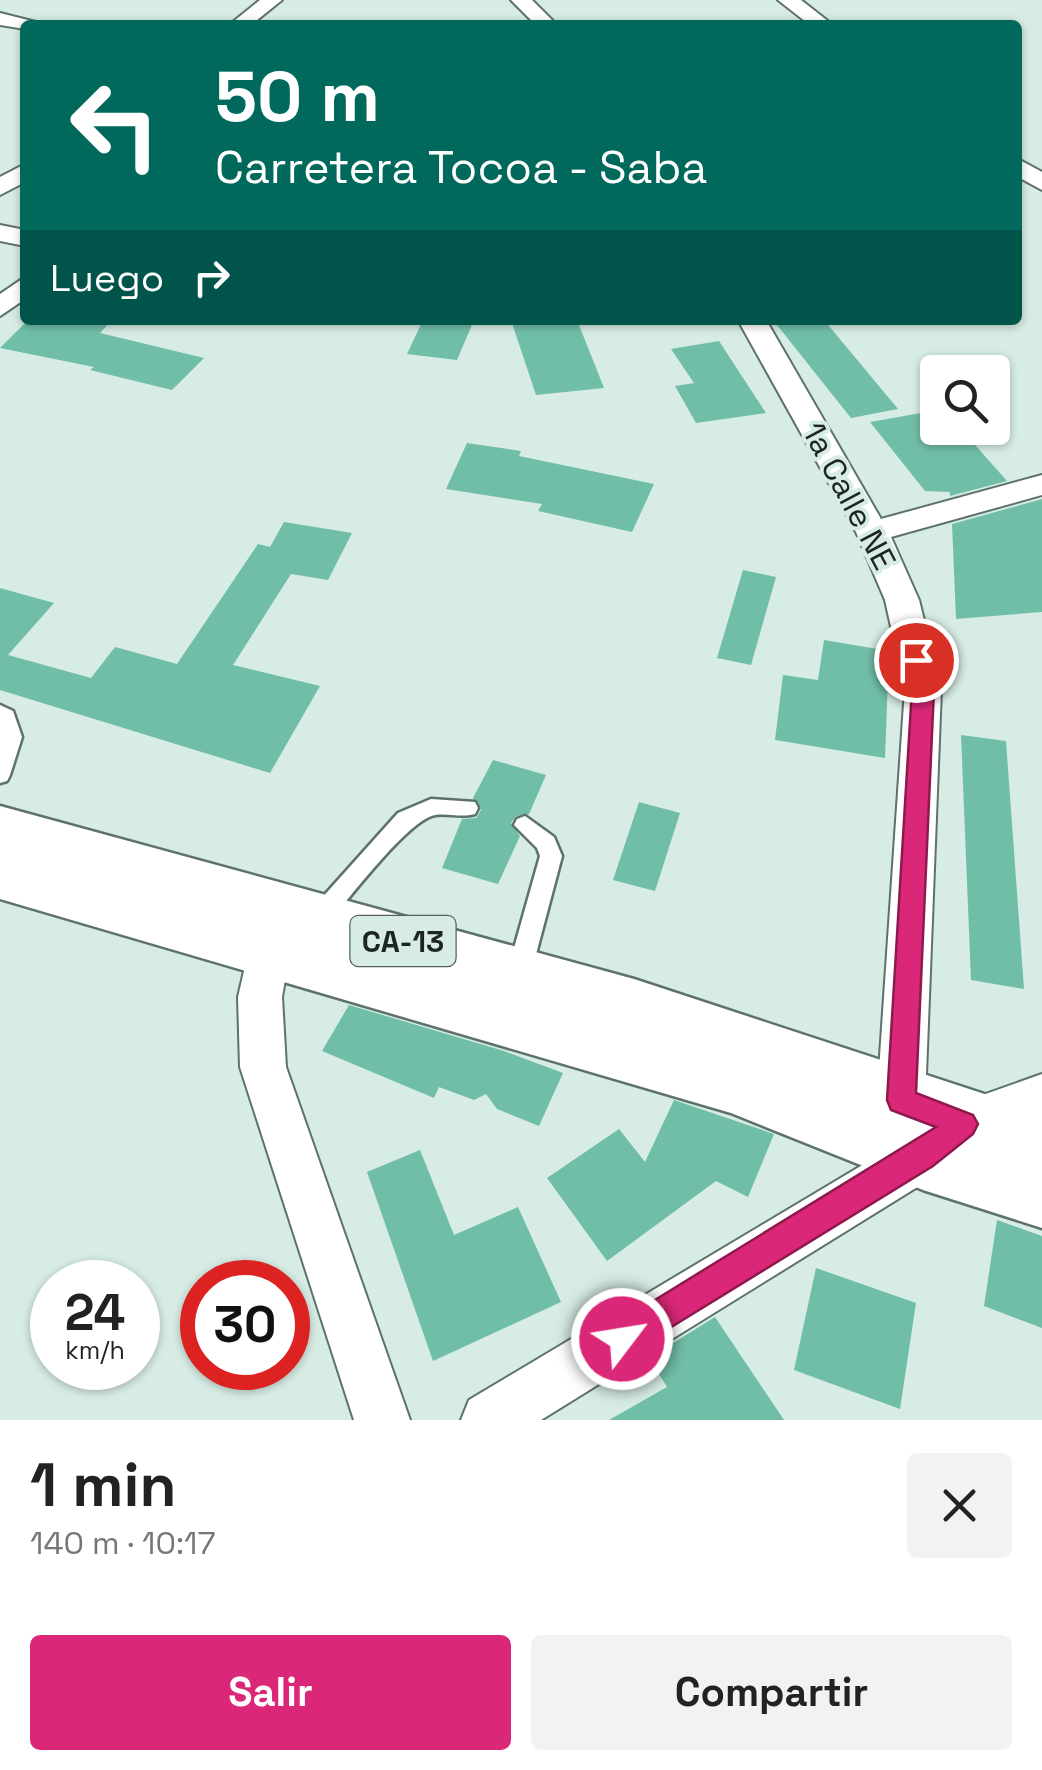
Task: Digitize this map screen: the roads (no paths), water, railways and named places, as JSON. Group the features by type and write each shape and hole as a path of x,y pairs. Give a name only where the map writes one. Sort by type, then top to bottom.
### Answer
{"main road":[{"name":"CA-13","path":"0,830 735,1082 794,1085 929,1127 1042,1147"},
{"name":"CA-13","path":"0,874 519,972 764,1049 794,1085"},
{"name":"CA-13","path":"929,1127 1042,1192"}],"street":[{"path":"246,20 272,0"},
{"path":"522,0 542,20"},
{"path":"788,0 816,20"},
{"path":"0,308 20,290"},
{"name":"1a Calle NE","path":"755,325 872,532 902,600 923,689 929,1127"},
{"path":"872,532 1042,485"},
{"path":"287,926 260,998 262,1067 382,1420"},
{"path":"489,1420 929,1127 1042,1096"}],"lane":[{"path":"0,712 6,716 12,736 0,775"},
{"path":"287,926 406,819 432,806 467,808"},
{"path":"519,972 551,856 546,843 524,825"}]}
